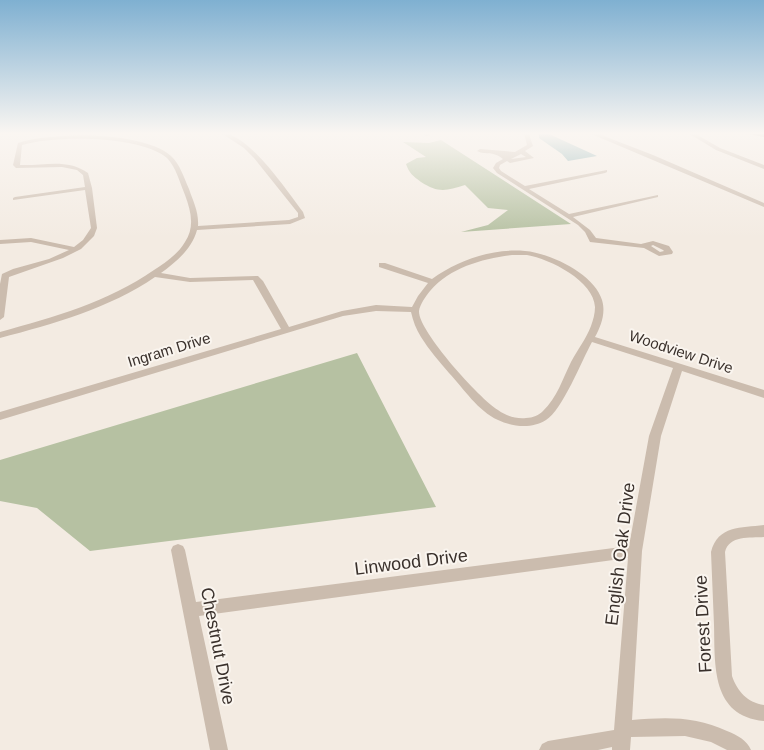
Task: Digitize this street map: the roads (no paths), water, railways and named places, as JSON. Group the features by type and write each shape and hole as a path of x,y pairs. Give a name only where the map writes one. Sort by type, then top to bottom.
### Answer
{"street":[{"path":"0,317 6,276 52,261 75,249 94,232 95,222 86,174 75,168"},
{"path":"0,335 63,318 120,295 154,274 184,248 195,228 194,209 175,168"},
{"path":"195,228 301,220 300,213 264,168"},
{"path":"498,168 498,171 586,229 593,240 644,245"},
{"path":"679,168 764,205"},
{"path":"524,188 605,170"},
{"path":"15,199 89,188"},
{"path":"568,216 656,196"},
{"path":"0,242 31,240 75,249"},
{"path":"513,253 534,255 574,274 594,292 598,301 599,314 589,338 548,414 531,422 517,422 497,416 484,406 428,340 420,327 415,310 421,294 432,282 461,266 487,257 513,253"},
{"path":"382,265 432,282"},
{"path":"154,274 190,280 254,278 260,282 287,331"},
{"name":"Ingram Drive","path":"0,416 346,313 376,308 415,310"},
{"name":"Woodview Drive","path":"589,338 764,394"},
{"name":"English Oak Drive","path":"622,739 635,551 655,436 678,367"},
{"name":"Forest Drive","path":"764,531 724,538 718,544 724,676 732,696 751,711 764,713"},
{"name":"Chestnut Drive","path":"178,550 192,610 218,750"},
{"name":"Linwood Drive","path":"192,610 635,551"},
{"path":"548,750 622,739 670,727 700,728 716,733 742,750"}]}
